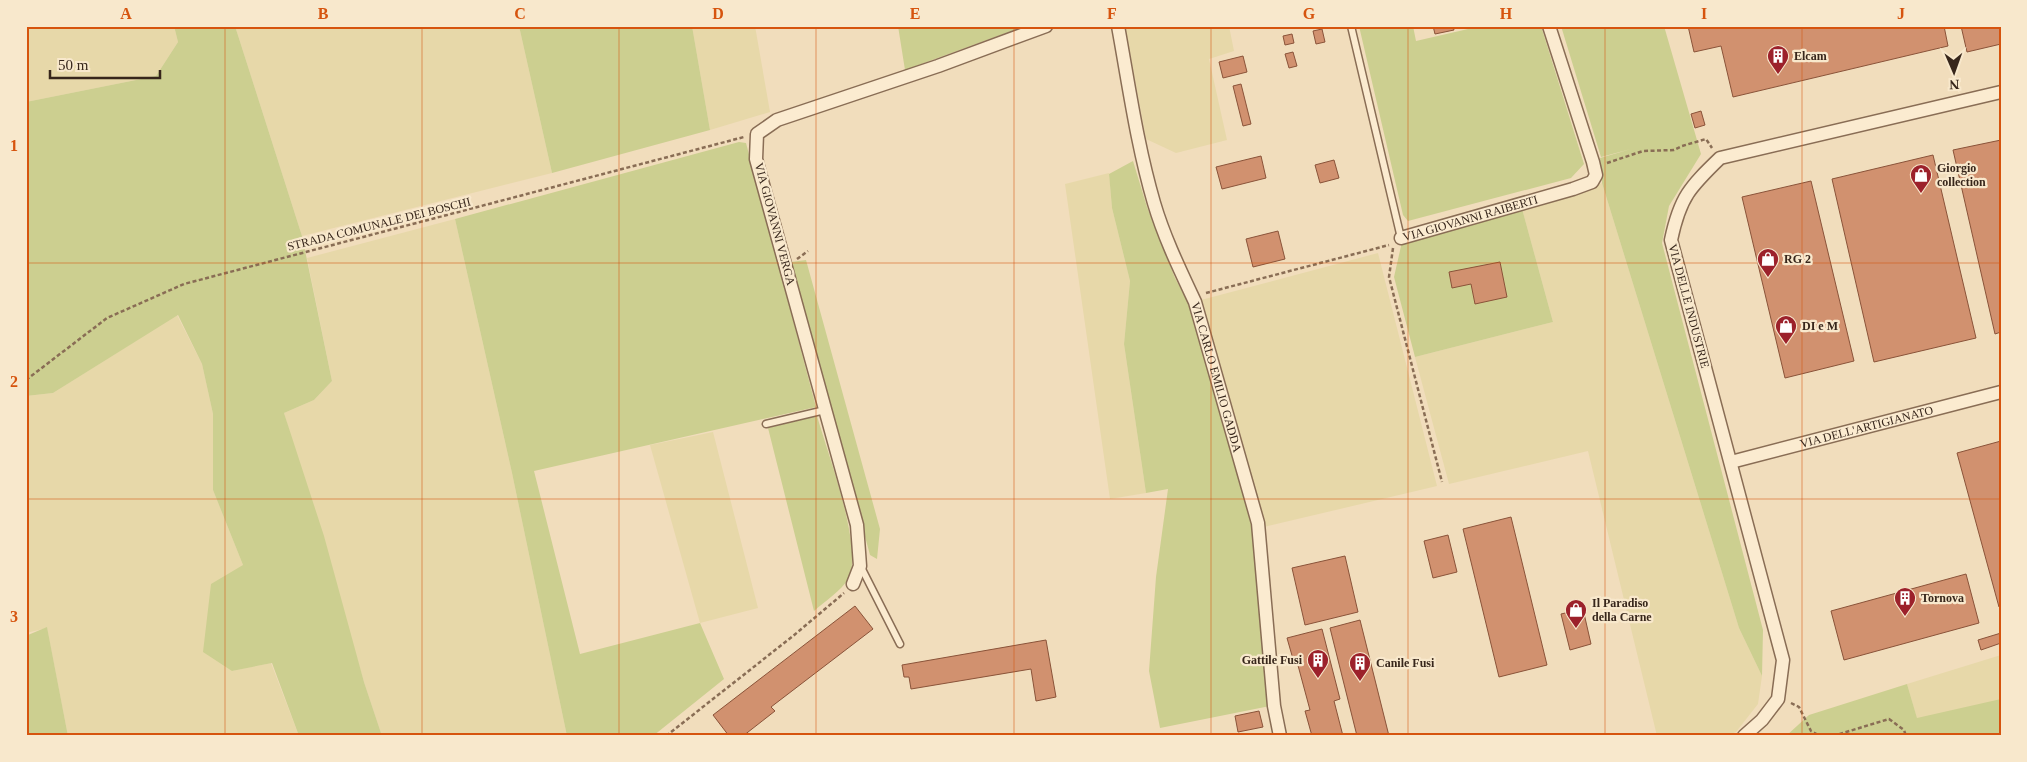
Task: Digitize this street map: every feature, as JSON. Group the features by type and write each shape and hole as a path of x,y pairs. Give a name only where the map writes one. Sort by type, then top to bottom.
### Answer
{"street":[{"path":"757,134 777,120 938,66 1046,26"},
{"name":"VIA CARLO EMILIO GADDA","path":"1118,26 1141,156 1154,205 1180,274 1192,296 1258,523 1274,706 1280,736"},
{"name":"VIA GIOVANNI RAIBERTI","path":"1398,240 1592,182 1596,175 1593,162 1549,26"},
{"path":"1720,158 2001,92"},
{"name":"VIA GIOVANNI VERGA","path":"757,134 756,159 857,525 860,566 853,584"},
{"name":"VIA DELLE INDUSTRIE","path":"1720,158 1694,183 1677,210 1671,240 1732,462 1783,660 1778,699 1762,720 1744,736"},
{"name":"VIA DELL'ARTIGIANATO","path":"1732,462 2001,392"}],"lane":[{"name":"VIA GIOVANNI RAIBERTI","path":"1351,26 1398,240"},
{"path":"766,424 826,410"},
{"path":"860,566 900,644"}],"path":[{"name":"STRADA COMUNALE DEI BOSCHI","path":"26,380 107,318 184,284 757,134"},
{"path":"1593,162 1611,163 1643,151 1674,150 1706,139 1720,158"},
{"path":"1192,296 1398,240"},
{"path":"1398,240 1388,277 1442,482"},
{"path":"666,736 834,604 853,584"},
{"path":"1778,699 1799,707 1811,731 1820,736"},
{"path":"1833,736 1888,720 1904,730 1906,736"}],"shaded area":[{"path":"26,26 174,26 178,42 156,76 26,102"},
{"path":"235,26 519,26 552,173 302,236"},
{"path":"692,26 755,26 770,112 710,130"},
{"path":"1125,26 1229,26 1234,51 1209,59 1227,140 1176,153 1146,139"},
{"path":"1109,173 1112,208 1130,281 1124,344 1146,493 1110,499 1065,184"},
{"path":"1602,183 1739,628 1762,676 1758,704 1736,732 1725,736 1657,736 1588,451 1449,484 1415,357 1553,322 1521,205"},
{"path":"455,219 512,473 567,736 382,736 364,682 284,413 314,400 332,381 307,258"},
{"path":"1378,253 1437,486 1264,527 1201,300"},
{"path":"177,315 202,364 213,414 213,490 243,565 232,671 271,663 299,736 68,736 47,628 26,633 26,396 53,393"},
{"path":"713,432 758,608 700,623 650,445"},
{"path":"2001,655 2001,736 1922,736 1907,684"}],"green space":[{"path":"174,26 235,26 302,236 332,381 314,400 284,413 324,536 364,682 382,736 299,736 272,663 232,671 203,652 211,584 243,565 213,490 213,414 202,364 178,315 53,393 26,396 26,102 156,76 178,42"},
{"path":"519,26 692,26 710,130 552,173"},
{"path":"898,26 1025,26 905,70"},
{"path":"1359,26 1413,26 1416,41 1481,26 1541,26 1584,164 1571,178 1408,221 1403,215"},
{"path":"1561,26 1664,26 1701,154 1669,206 1662,243 1763,630 1762,676 1739,628 1602,183 1600,158 1631,149 1601,157"},
{"path":"739,142 746,143 816,407 534,471 580,654 700,623 724,679 653,736 567,736 512,473 455,219"},
{"path":"1133,161 1147,207 1175,278 1188,302 1253,529 1270,706 1160,728 1149,671 1156,577 1168,489 1146,493 1124,344 1130,281 1112,208 1109,174"},
{"path":"1521,205 1553,322 1415,357 1394,277 1404,233"},
{"path":"806,260 880,529 877,559 870,555 791,262"},
{"path":"817,416 848,524 852,547 852,566 845,583 814,611 768,428"},
{"path":"47,627 68,736 26,736 26,631 28,635"},
{"path":"1907,684 1917,718 2001,699 2001,736 1786,736 1809,715"}],"building":[{"path":"1433,26 1453,26 1454,30 1435,34"},
{"name":"Elcam","path":"1688,26 1944,26 1948,46 1733,97 1721,46 1694,52"},
{"path":"1961,26 2001,26 2001,44 1967,52"},
{"path":"1322,29 1325,42 1316,44 1313,31"},
{"path":"1292,34 1294,43 1285,45 1283,36"},
{"path":"1293,52 1297,66 1289,68 1285,54"},
{"path":"1243,56 1247,72 1223,78 1219,62"},
{"path":"1241,84 1251,124 1243,126 1233,86"},
{"path":"1701,111 1705,125 1695,128 1691,114"},
{"path":"2001,140 2001,332 1995,334 1953,150"},
{"path":"1933,155 1976,338 1874,362 1832,179"},
{"path":"1261,156 1266,178 1222,189 1216,167"},
{"path":"1334,160 1339,178 1320,183 1315,165"},
{"path":"1811,181 1854,361 1785,378 1742,197"},
{"path":"1278,231 1285,259 1253,267 1246,239"},
{"path":"1500,262 1507,297 1475,304 1471,284 1452,288 1449,272"},
{"path":"2001,441 2001,607 1999,607 1957,453"},
{"path":"1511,517 1547,665 1499,677 1463,529"},
{"path":"1448,535 1457,572 1433,578 1424,541"},
{"path":"1345,556 1358,612 1305,625 1292,568"},
{"name":"Tornova","path":"1966,574 1979,623 1844,660 1831,611"},
{"path":"855,606 873,629 771,707 775,711 743,736 729,736 713,715"},
{"name":"Il Paradiso della Carne","path":"1583,609 1591,644 1570,650 1561,614"},
{"name":"Canile Fusi","path":"1360,620 1389,736 1357,736 1330,628"},
{"name":"Gattile Fusi","path":"1322,629 1340,699 1334,701 1343,736 1312,736 1305,711 1310,710 1296,658 1293,659 1287,638"},
{"path":"2001,633 2001,643 1981,650 1978,640"},
{"path":"1046,640 1056,697 1036,701 1031,669 911,689 909,677 904,677 902,665"},
{"path":"1259,711 1263,727 1238,732 1235,716"}],"place":[{"name":"Elcam","path":"1778,75"},
{"name":"Giorgio collection","path":"1921,194"},
{"name":"RG 2","path":"1768,278"},
{"name":"DI e M","path":"1786,345"},
{"name":"Tornova","path":"1905,617"},
{"name":"Il Paradiso della Carne","path":"1576,629"},
{"name":"Gattile Fusi","path":"1318,679"},
{"name":"Canile Fusi","path":"1360,682"}]}
